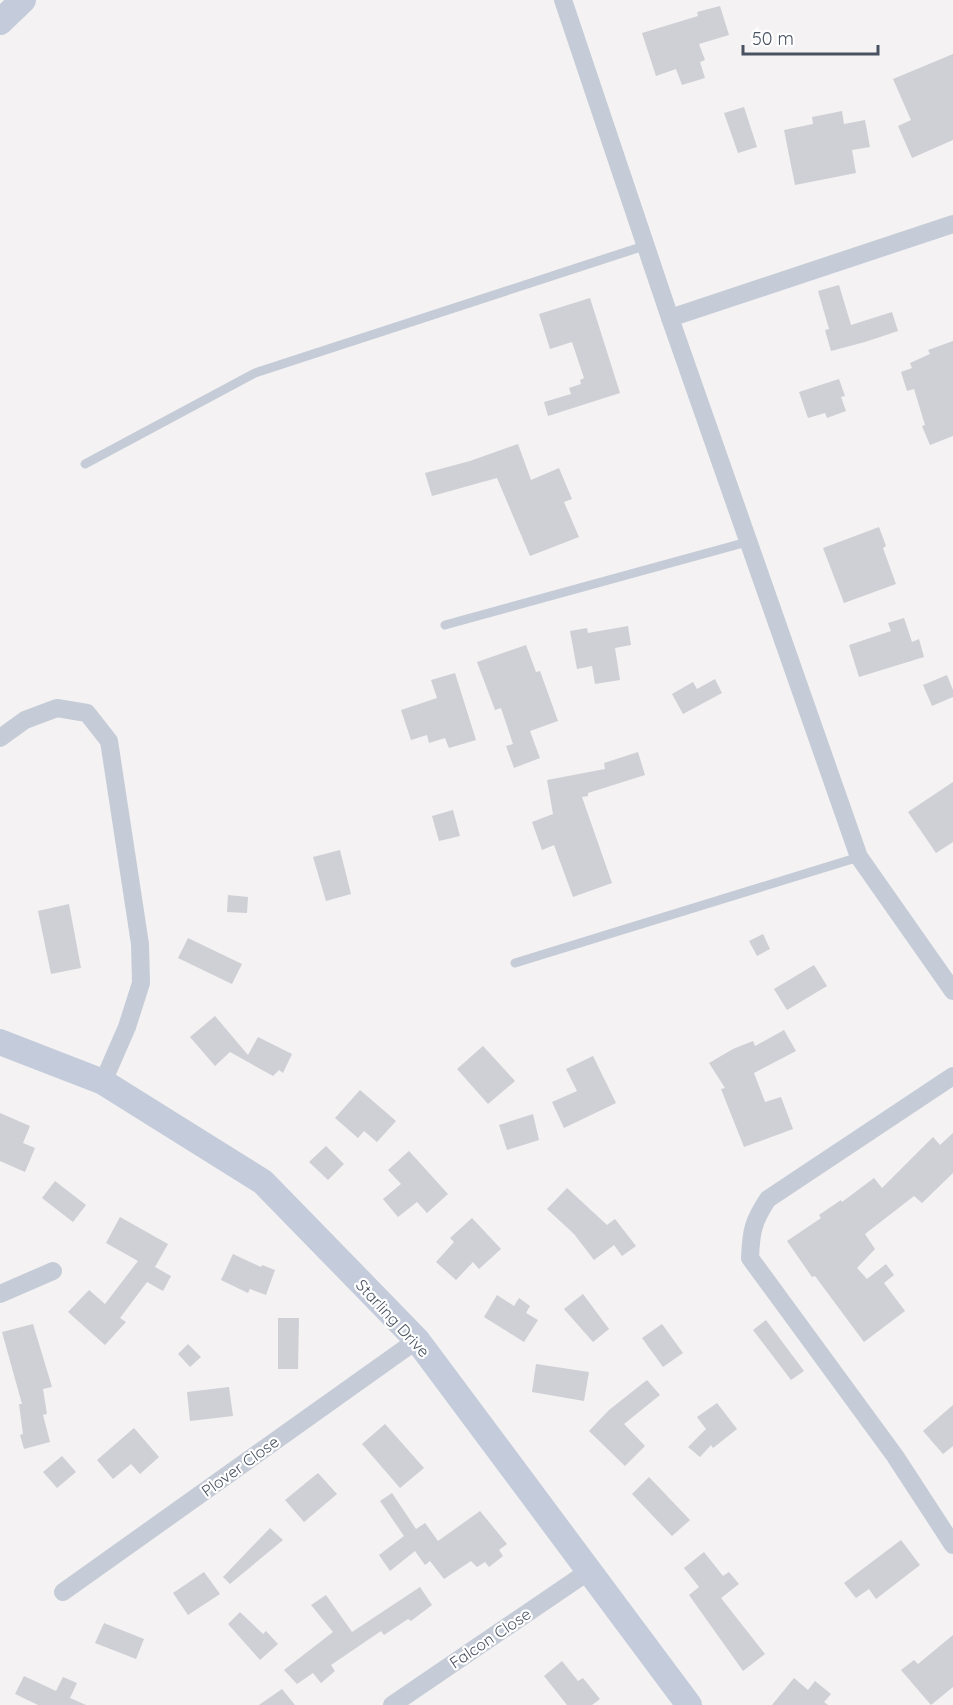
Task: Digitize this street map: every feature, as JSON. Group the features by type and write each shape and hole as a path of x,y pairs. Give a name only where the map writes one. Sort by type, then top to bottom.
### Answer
{"street":[{"path":"0,22 23,0"},
{"path":"563,0 747,542 859,857 953,991"},
{"path":"670,318 953,224"},
{"path":"0,738 25,720 57,708 87,713 110,741 140,944 141,983 127,1027 103,1082"},
{"name":"Starling Drive","path":"0,1042 103,1082 263,1182 417,1340 690,1705"},
{"path":"953,1076 768,1199 755,1218 751,1234 750,1258 895,1456 953,1545"},
{"path":"0,1294 53,1271"},
{"name":"Plover Close","path":"63,1592 417,1340"},
{"name":"Falcon Close","path":"392,1705 589,1571"}],"lane":[{"path":"85,464 255,373 647,245"},
{"path":"445,626 747,542"},
{"path":"515,963 859,857"}],"building":[{"path":"720,6 729,35 699,44 705,60 700,62 705,78 682,85 676,69 656,76 642,33 698,16 697,12"},
{"path":"953,54 953,140 912,158 898,126 911,120 893,79"},
{"path":"744,107 757,147 738,153 724,113"},
{"path":"842,111 844,124 865,120 870,147 852,150 856,173 795,185 784,130 813,124 812,117"},
{"path":"839,285 851,325 892,312 898,331 831,351 825,330 829,329 818,291"},
{"path":"590,298 620,393 548,416 544,402 571,394 569,388 581,384 580,380 584,378 572,342 550,349 539,314"},
{"path":"953,341 953,436 930,445 922,426 925,425 914,389 907,391 901,372 912,368 910,363 930,354 928,350"},
{"path":"839,379 845,396 841,397 846,411 827,418 825,413 808,418 799,392"},
{"path":"518,444 531,480 559,468 572,499 564,502 579,537 530,556 497,478 432,496 425,473 470,461"},
{"path":"879,527 886,546 883,548 896,584 844,603 823,548"},
{"path":"904,618 912,642 919,639 924,657 859,677 849,645 891,631 888,623"},
{"path":"628,626 631,645 615,648 620,680 595,684 592,666 577,669 570,631 587,628 588,633"},
{"path":"526,645 536,672 540,671 558,721 530,731 540,758 514,768 506,746 513,744 501,708 495,710 477,662"},
{"path":"455,673 476,740 449,748 445,738 429,743 427,735 411,740 401,710 437,698 431,680"},
{"path":"947,675 953,690 953,697 932,706 923,685"},
{"path":"715,679 722,693 683,714 672,694 693,682 697,689"},
{"path":"638,752 645,775 582,797 612,883 573,897 554,845 542,850 532,822 553,814 547,780 605,769 604,763"},
{"path":"953,782 953,842 936,853 908,812"},
{"path":"453,810 460,836 439,841 432,816"},
{"path":"340,850 351,894 326,901 313,857"},
{"path":"228,895 248,897 247,913 227,912"},
{"path":"69,904 81,968 51,974 38,911"},
{"path":"763,934 770,949 757,956 749,941"},
{"path":"188,938 242,964 232,984 178,958"},
{"path":"814,965 827,986 787,1010 774,989"},
{"path":"215,1016 248,1055 258,1037 292,1054 283,1073 279,1070 273,1076 230,1052 215,1066 190,1037"},
{"path":"784,1030 796,1051 754,1073 765,1102 781,1097 793,1129 744,1147 721,1089 725,1088 709,1063 733,1049 753,1041 755,1046"},
{"path":"483,1046 515,1081 488,1104 457,1069"},
{"path":"593,1056 616,1103 564,1128 552,1102 577,1091 566,1069"},
{"path":"360,1090 396,1121 377,1142 364,1131 358,1138 335,1118"},
{"path":"0,1113 30,1126 23,1143 35,1148 25,1172 0,1161"},
{"path":"533,1114 539,1140 507,1150 499,1125"},
{"path":"953,1133 953,1173 922,1203 914,1196 865,1234 875,1249 857,1268 867,1279 886,1264 894,1275 884,1283 905,1311 864,1342 815,1276 812,1277 787,1241 821,1218 819,1215 841,1200 842,1202 874,1178 882,1188 933,1137 940,1145"},
{"path":"326,1146 344,1164 328,1180 309,1162"},
{"path":"409,1151 448,1194 427,1213 417,1202 398,1217 383,1199 401,1184 388,1170"},
{"path":"55,1181 86,1205 73,1222 42,1198"},
{"path":"567,1188 607,1225 615,1219 636,1246 622,1256 614,1245 594,1260 574,1234 547,1209"},
{"path":"120,1217 168,1244 155,1267 171,1276 163,1291 147,1282 120,1318 126,1322 105,1345 68,1312 89,1290 105,1304 138,1261 106,1243"},
{"path":"472,1218 501,1249 479,1269 473,1262 456,1280 436,1262 454,1242 450,1238"},
{"path":"233,1254 261,1267 262,1265 275,1270 266,1295 250,1289 248,1293 221,1280"},
{"path":"583,1294 609,1329 593,1342 564,1309"},
{"path":"497,1295 514,1306 519,1298 530,1306 526,1313 538,1320 524,1342 484,1317"},
{"path":"278,1318 299,1318 298,1369 278,1369"},
{"path":"766,1320 804,1371 791,1380 753,1330"},
{"path":"33,1324 52,1387 43,1389 47,1414 43,1415 50,1442 24,1449 20,1435 23,1434 19,1404 22,1404 2,1332"},
{"path":"662,1324 683,1353 663,1367 642,1338"},
{"path":"188,1344 201,1357 190,1367 178,1354"},
{"path":"536,1364 589,1372 584,1401 532,1392"},
{"path":"647,1380 660,1395 624,1424 645,1446 625,1466 589,1431 609,1410"},
{"path":"229,1387 233,1416 190,1421 187,1392"},
{"path":"717,1403 737,1429 713,1448 711,1445 700,1457 688,1447 706,1429 697,1417"},
{"path":"953,1405 953,1446 943,1454 923,1431"},
{"path":"385,1424 424,1468 400,1488 362,1444"},
{"path":"134,1428 159,1457 140,1474 131,1464 113,1479 97,1460"},
{"path":"62,1456 76,1472 57,1488 43,1472"},
{"path":"318,1473 337,1494 304,1522 285,1500"},
{"path":"649,1477 690,1520 672,1536 632,1494"},
{"path":"392,1493 416,1529 425,1523 438,1541 480,1511 507,1544 499,1550 503,1556 489,1567 485,1562 477,1567 471,1561 444,1579 430,1561 425,1565 415,1551 390,1571 379,1555 404,1536 380,1501"},
{"path":"270,1528 283,1540 230,1584 223,1577"},
{"path":"901,1540 920,1565 876,1599 869,1589 856,1598 844,1583"},
{"path":"704,1552 723,1576 729,1572 739,1584 721,1598 765,1654 743,1671 689,1595 699,1587 684,1568"},
{"path":"204,1572 220,1594 188,1615 173,1593"},
{"path":"420,1587 432,1605 411,1621 408,1619 384,1635 381,1631 331,1665 335,1671 321,1683 313,1673 297,1684 284,1670 333,1632 311,1605 326,1595 352,1632"},
{"path":"240,1612 263,1634 266,1631 278,1644 260,1660 228,1624"},
{"path":"104,1623 144,1639 136,1659 95,1643"},
{"path":"953,1635 953,1687 931,1705 901,1670 914,1660 918,1664"},
{"path":"562,1661 578,1681 583,1678 600,1699 592,1705 567,1705 544,1676"},
{"path":"24,1676 56,1691 63,1677 77,1683 70,1698 86,1705 38,1705 15,1694"},
{"path":"794,1678 808,1690 815,1681 831,1694 824,1702 828,1705 772,1705"},
{"path":"282,1689 295,1705 259,1705"}]}
